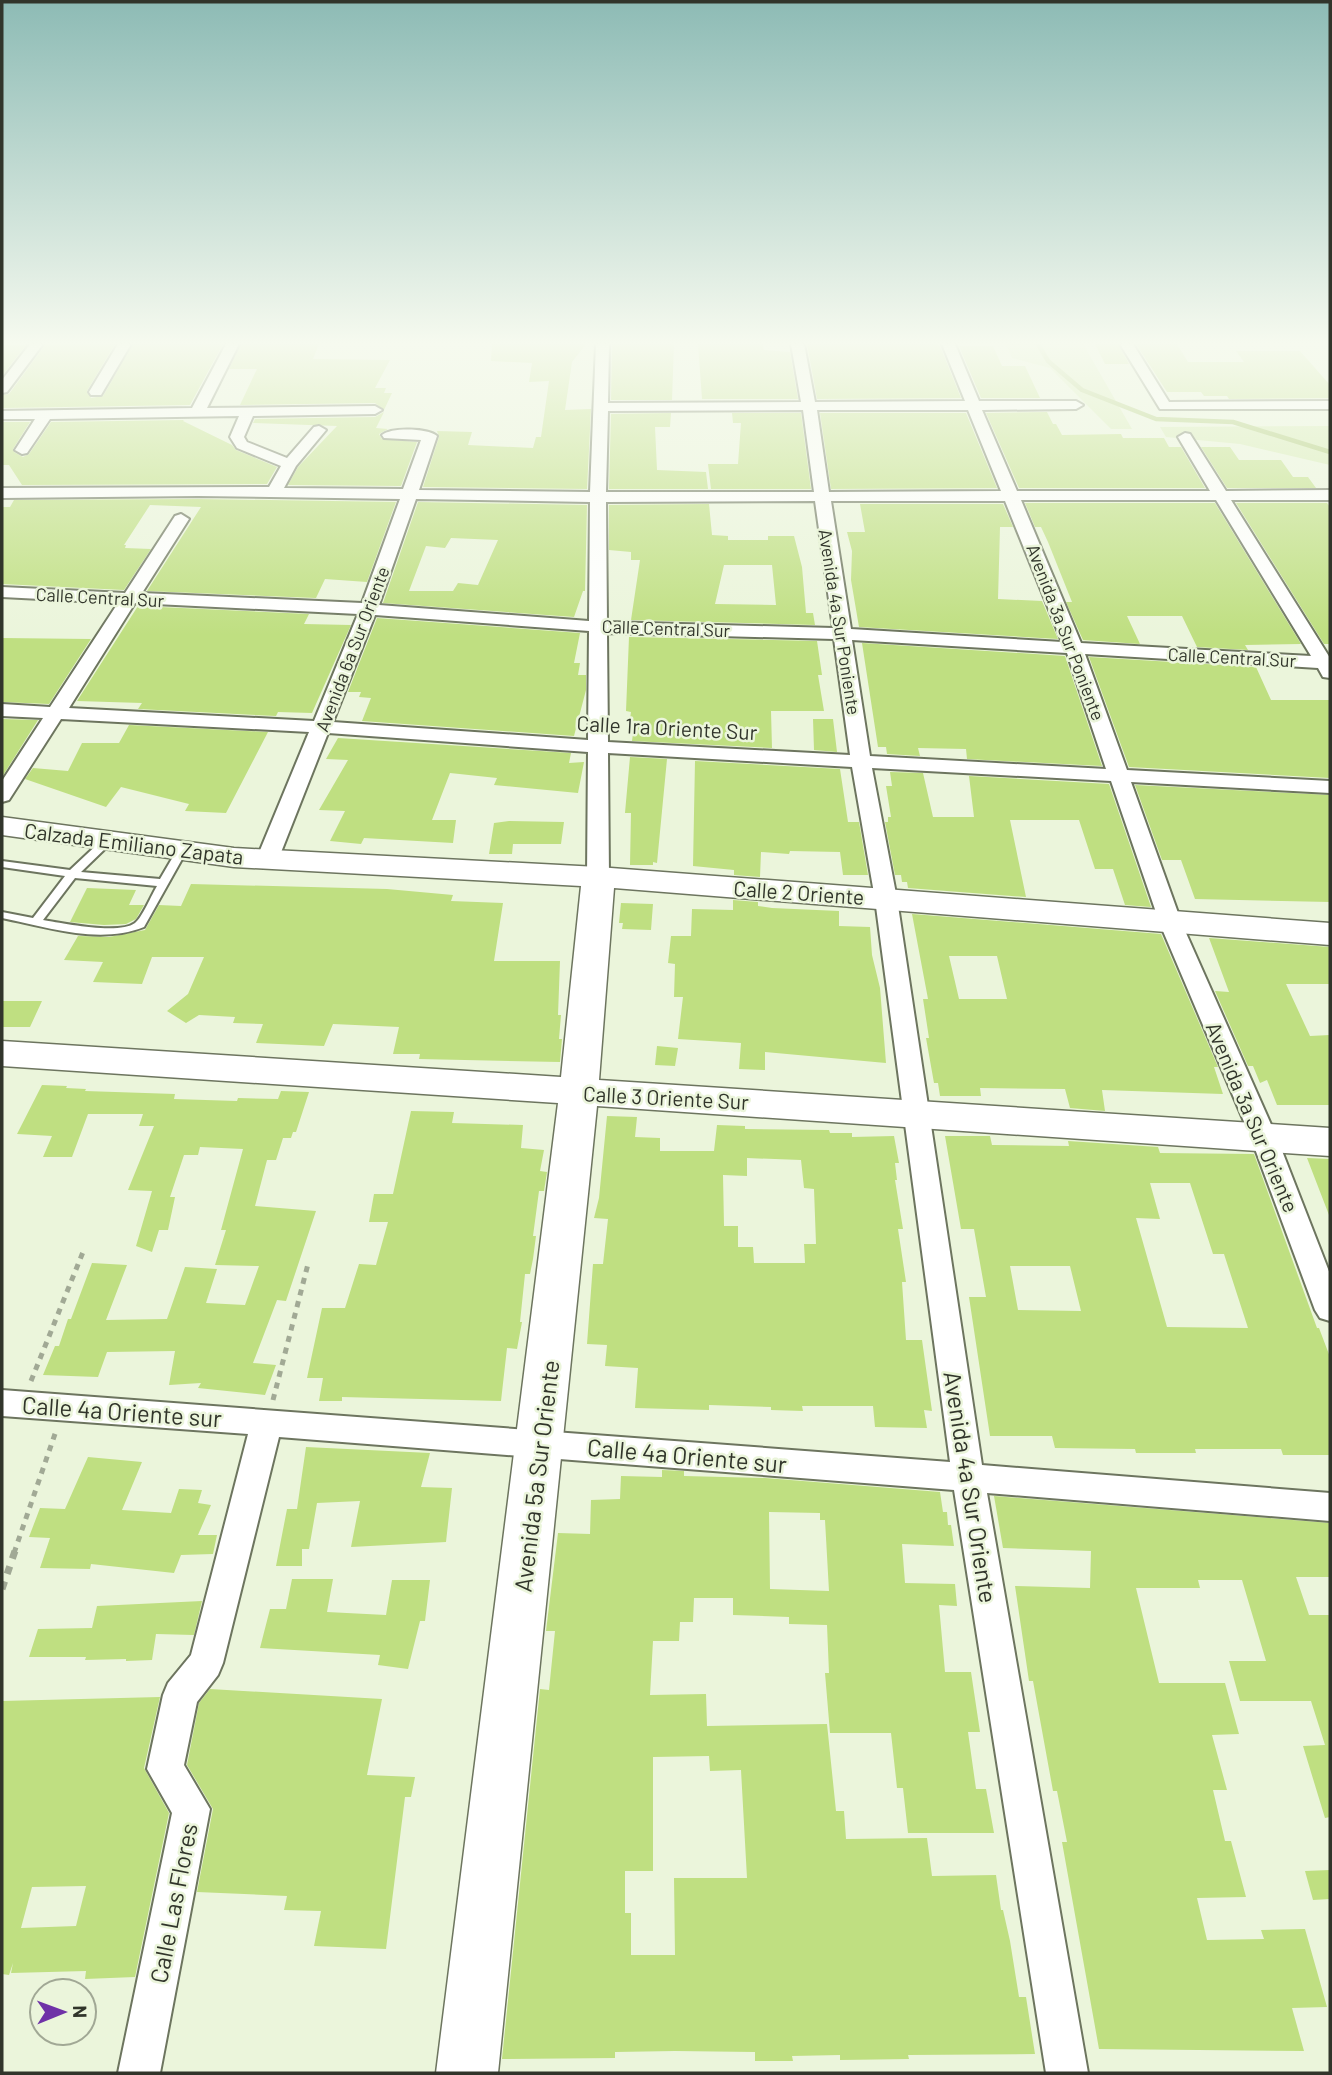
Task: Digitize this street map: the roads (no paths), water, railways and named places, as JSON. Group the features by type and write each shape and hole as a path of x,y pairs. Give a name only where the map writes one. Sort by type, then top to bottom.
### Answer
{"main road":[{"name":"Calzada Emiliano Zapata","path":"2,826 181,852 267,860"},
{"name":"Calle 2 Oriente","path":"267,860 598,877 1171,924 1330,934"},
{"name":"Avenida 5a Sur Oriente","path":"467,2073 579,1092 598,877"},
{"name":"Calle 3 Oriente Sur","path":"2,1053 915,1112 1330,1142"}],"street":[{"path":"22,450 28,441"},
{"path":"239,441 242,445 289,464"},
{"path":"274,493 289,464 309,441"},
{"name":"Avenida 6a Sur Oriente","path":"267,860 369,609 428,441"},
{"path":"598,877 599,441"},
{"name":"Avenida 4a Sur Poniente","path":"814,441 861,760 887,899"},
{"name":"Avenida 3a Sur Poniente","path":"988,441 1074,648 1171,924"},
{"path":"1187,441 1328,667"},
{"path":"2,493 598,497 1330,495"},
{"path":"2,796 181,519"},
{"name":"Calle Central Sur","path":"2,592 369,609 600,626 844,634 1328,667"},
{"name":"Calle 1ra Oriente Sur","path":"2,710 323,727 600,747 1330,787"},
{"name":"Avenida 4a Sur Oriente","path":"887,899 968,1477 1067,2073"},
{"name":"Avenida 3a Sur Oriente","path":"1171,924 1264,1138 1330,1310"},
{"name":"Calle 4a Oriente sur","path":"11,1404 540,1443 1330,1507"},
{"name":"Calle Las Flores","path":"139,2073 191,1809 165,1769 181,1695 206,1663 267,1422"}],"lane":[{"path":"36,921 72,874 107,841"},
{"path":"2,915 79,929 126,932 140,925 181,852"},
{"path":"2,864 163,883"}],"waterway":[{"path":"1294,441 1330,452"}]}
